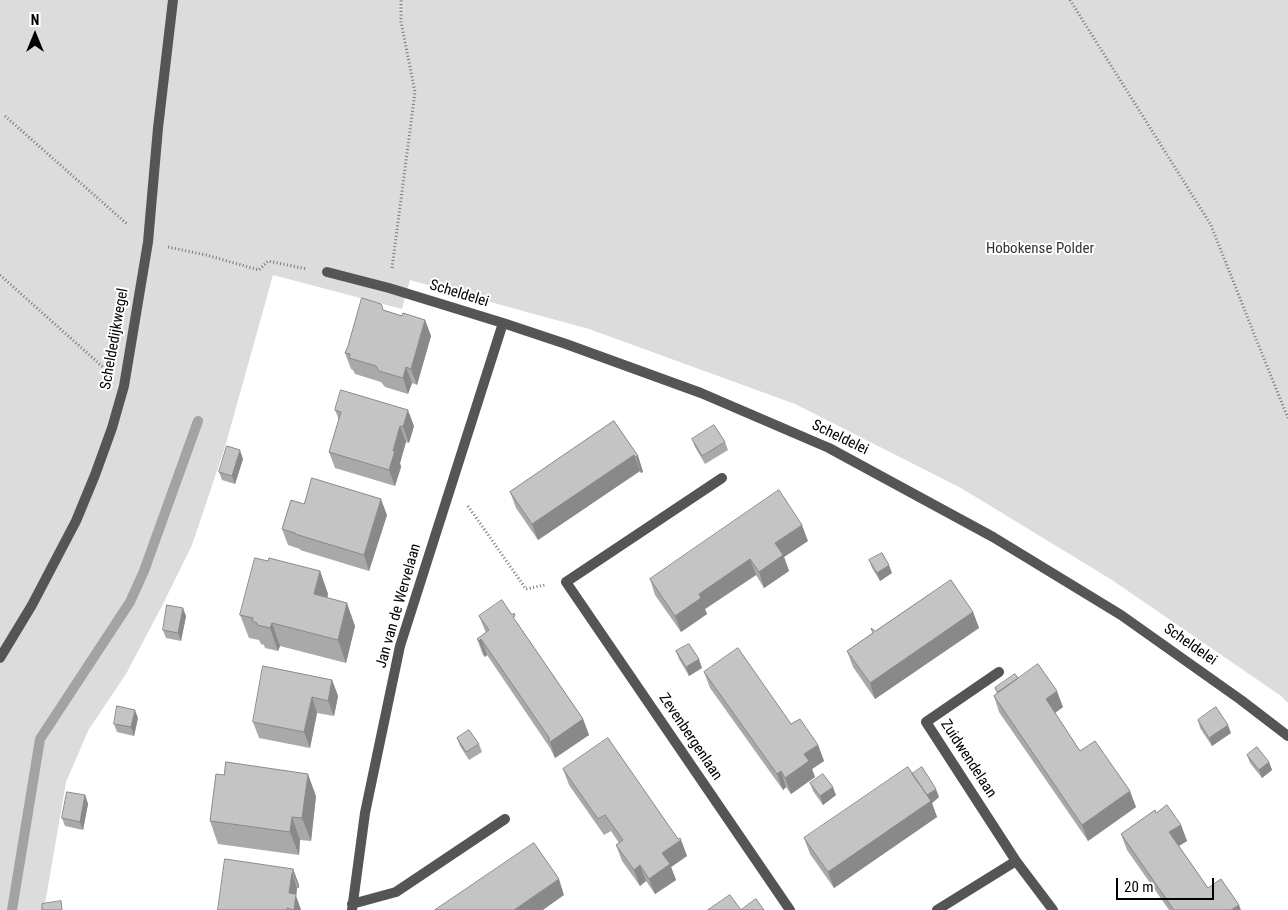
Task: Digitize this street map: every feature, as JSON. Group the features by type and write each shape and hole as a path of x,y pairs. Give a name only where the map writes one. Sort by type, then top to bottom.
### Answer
{"street":[{"name":"Scheldedijkwegel","path":"0,658 32,605 76,521 95,475 124,386 148,242 158,128 173,0"},
{"name":"Scheldelei","path":"327,272 389,288 566,344 700,393 829,448 993,538 1121,615 1288,736"},
{"name":"Jan van de Wervelaan","path":"503,323 400,646 365,813 352,907 396,892 505,819"},
{"path":"566,582 722,478"},
{"name":"Zevenbergenlaan","path":"566,582 790,910"},
{"name":"Zuidwendelaan","path":"999,672 926,722 1016,861 1054,910"},
{"path":"937,910 1016,861"}],"path":[{"path":"389,288 415,92 401,22 402,0"},
{"path":"1070,0 1212,224 1288,418"},
{"path":"5,116 148,242 206,255 259,270 268,261 327,272"},
{"path":"0,275 124,386"},
{"path":"452,483 526,589 566,582"}],"green space":[{"name":"Hobokense Polder","path":"0,0 1288,0 1288,703 1281,696 1112,580 961,488 795,404 589,329 410,280 402,309 273,275 225,447 192,545 126,674 89,729 66,782 44,910 0,910"}],"building":[{"path":"362,298 381,304 383,310 402,316 403,313 425,320 411,369 406,367 403,378 379,371 376,366 349,358 350,354 345,353"},
{"path":"341,390 408,410 403,427 400,426 389,470 329,452 341,412 335,410"},
{"path":"614,421 638,456 634,455 532,524 510,492"},
{"path":"714,425 725,442 702,456 692,439"},
{"path":"227,446 240,450 232,476 219,472"},
{"path":"312,478 381,499 364,555 282,529 291,500 304,504"},
{"path":"779,490 802,525 775,543 783,555 759,572 750,559 699,594 701,598 675,616 650,579"},
{"path":"882,553 889,565 877,573 869,560"},
{"path":"255,558 268,561 269,558 320,571 314,594 347,603 338,640 272,623 270,628 257,625 257,623 252,621 253,618 240,615"},
{"path":"951,580 973,612 870,683 847,651 873,633 871,628 875,631"},
{"path":"502,600 512,615 514,613 515,616 513,617 583,719 550,742 548,740 550,739 481,639 479,641 477,639 489,630 479,616"},
{"path":"167,605 183,608 178,633 163,630"},
{"path":"689,644 699,659 686,667 676,651"},
{"path":"738,648 791,724 800,719 818,745 804,754 809,761 785,778 781,771 777,774 704,672"},
{"path":"1038,664 1057,691 1046,699 1080,751 1095,741 1130,791 1082,825 994,696"},
{"path":"263,666 332,680 328,701 312,697 304,732 253,722"},
{"path":"1015,674 1018,678 998,692 995,688"},
{"path":"117,706 135,710 131,727 114,724"},
{"path":"1216,707 1228,725 1209,738 1198,720"},
{"path":"469,730 479,744 466,752 457,738"},
{"path":"608,738 678,839 680,838 681,840 662,853 670,864 649,879 640,865 634,870 616,845 623,840 605,815 598,819 563,769"},
{"path":"1257,747 1269,762 1259,770 1247,755"},
{"path":"226,762 308,774 302,818 292,817 290,832 210,821 216,774 224,775"},
{"path":"908,767 931,801 828,872 804,838"},
{"path":"922,767 936,789 927,795 912,774"},
{"path":"823,774 833,787 820,796 810,783"},
{"path":"67,792 85,795 80,822 62,818"},
{"path":"1167,805 1181,825 1169,832 1208,888 1221,879 1239,905 1231,910 1174,910 1121,834 1155,810 1156,813"},
{"path":"534,843 559,879 514,910 435,910"},
{"path":"225,859 293,869 289,893 296,894 294,910 287,908 287,910 218,910"},
{"path":"730,895 741,910 708,910"},
{"path":"756,899 764,910 741,910"},
{"path":"61,901 62,910 42,910 42,904"}],"waterway":[{"path":"12,910 40,739 130,602 144,571 198,421"}]}
